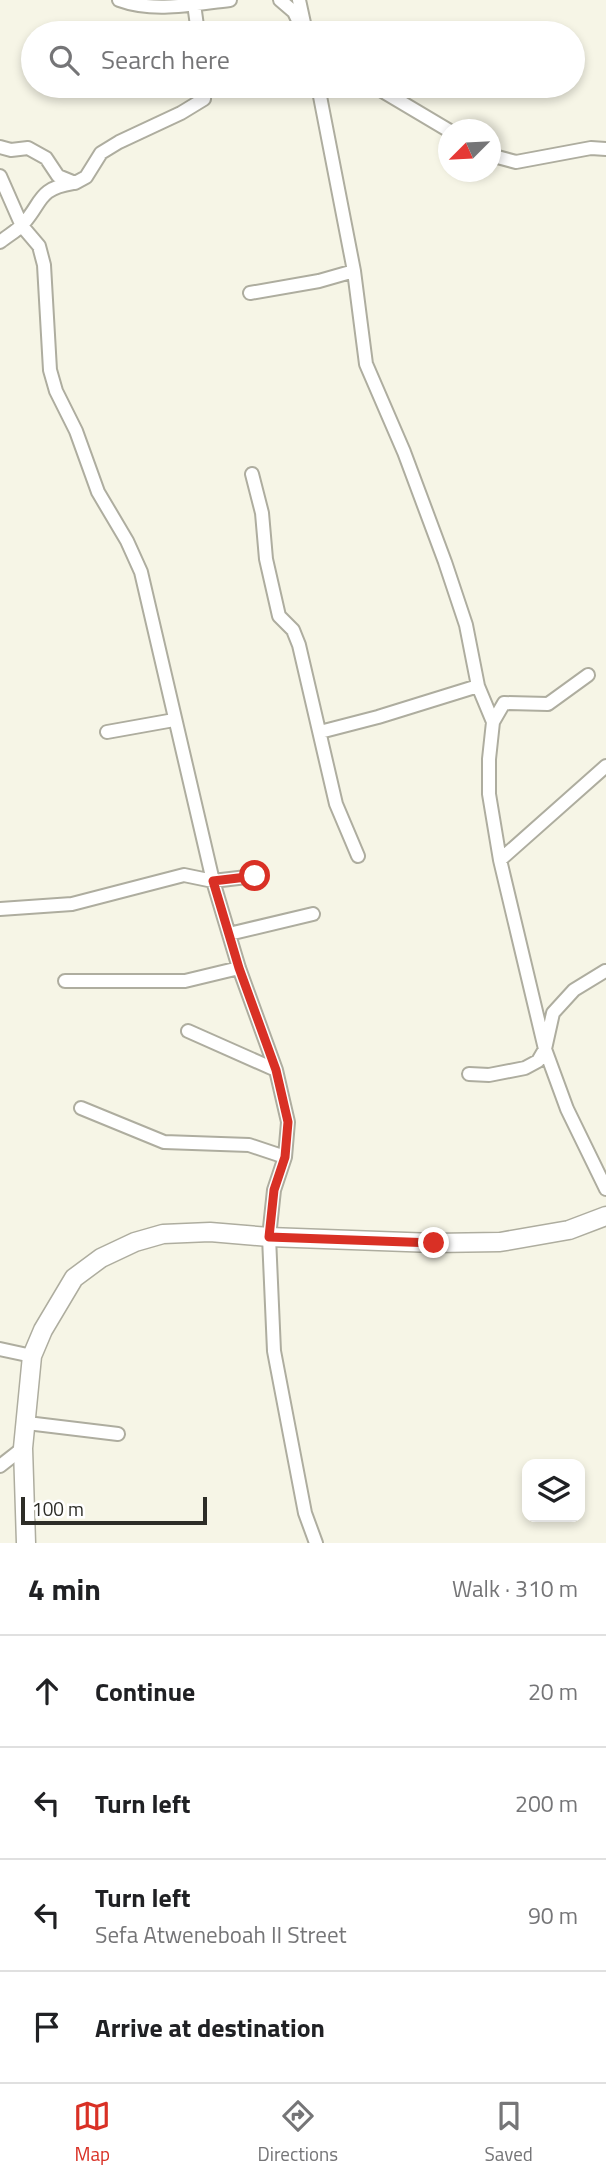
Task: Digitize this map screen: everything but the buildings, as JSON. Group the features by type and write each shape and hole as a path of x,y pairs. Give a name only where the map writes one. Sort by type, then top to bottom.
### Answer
{"main road":[{"path":"26,1543 23,1448 32,1356 43,1330 74,1279 101,1258 135,1242 163,1234 210,1232 269,1237 434,1243 500,1242 569,1230 606,1216"}],"street":[{"path":"120,0 137,5 162,7 230,0"},
{"path":"280,0 294,12 299,21"},
{"path":"299,0 303,21"},
{"path":"194,4 196,21"},
{"path":"0,242 22,226 45,192 86,177 102,153 118,142 173,118 204,98"},
{"path":"320,98 354,271 366,364 404,452 446,562 466,625 478,686 493,722"},
{"path":"394,98 438,124"},
{"path":"0,147 11,150 28,148 46,158 58,176 75,183"},
{"path":"501,158 516,162 591,148 606,149"},
{"path":"0,176 22,226 39,246 44,265 50,370 56,391 76,431 98,492 127,541 141,572 213,881 239,968 276,1070 288,1122 285,1157 274,1190 269,1237 274,1350 305,1513 316,1543"},
{"path":"250,293 319,281 354,271"},
{"path":"252,474 262,513 266,559 279,616 293,630 299,645 336,804 358,856"},
{"path":"588,675 548,704 504,703 499,709 493,722 489,794 500,860 545,1049 567,1109 606,1189"},
{"path":"320,732 478,686"},
{"path":"107,732 174,720"},
{"path":"500,860 606,766"},
{"path":"0,909 72,904 184,875 213,881 255,876"},
{"path":"229,934 313,914"},
{"path":"65,981 184,981 239,968"},
{"path":"469,1074 489,1074 525,1068 538,1061 545,1049 553,1013 574,990 605,971"},
{"path":"188,1031 276,1070"},
{"path":"81,1108 164,1142 248,1145 285,1157"},
{"path":"0,1349 32,1356"},
{"path":"27,1423 118,1434"},
{"path":"0,1466 23,1448"}],"route":[{"path":"255,876 213,881 239,968 276,1070 288,1122 285,1157 274,1190 269,1237 434,1243"}]}
